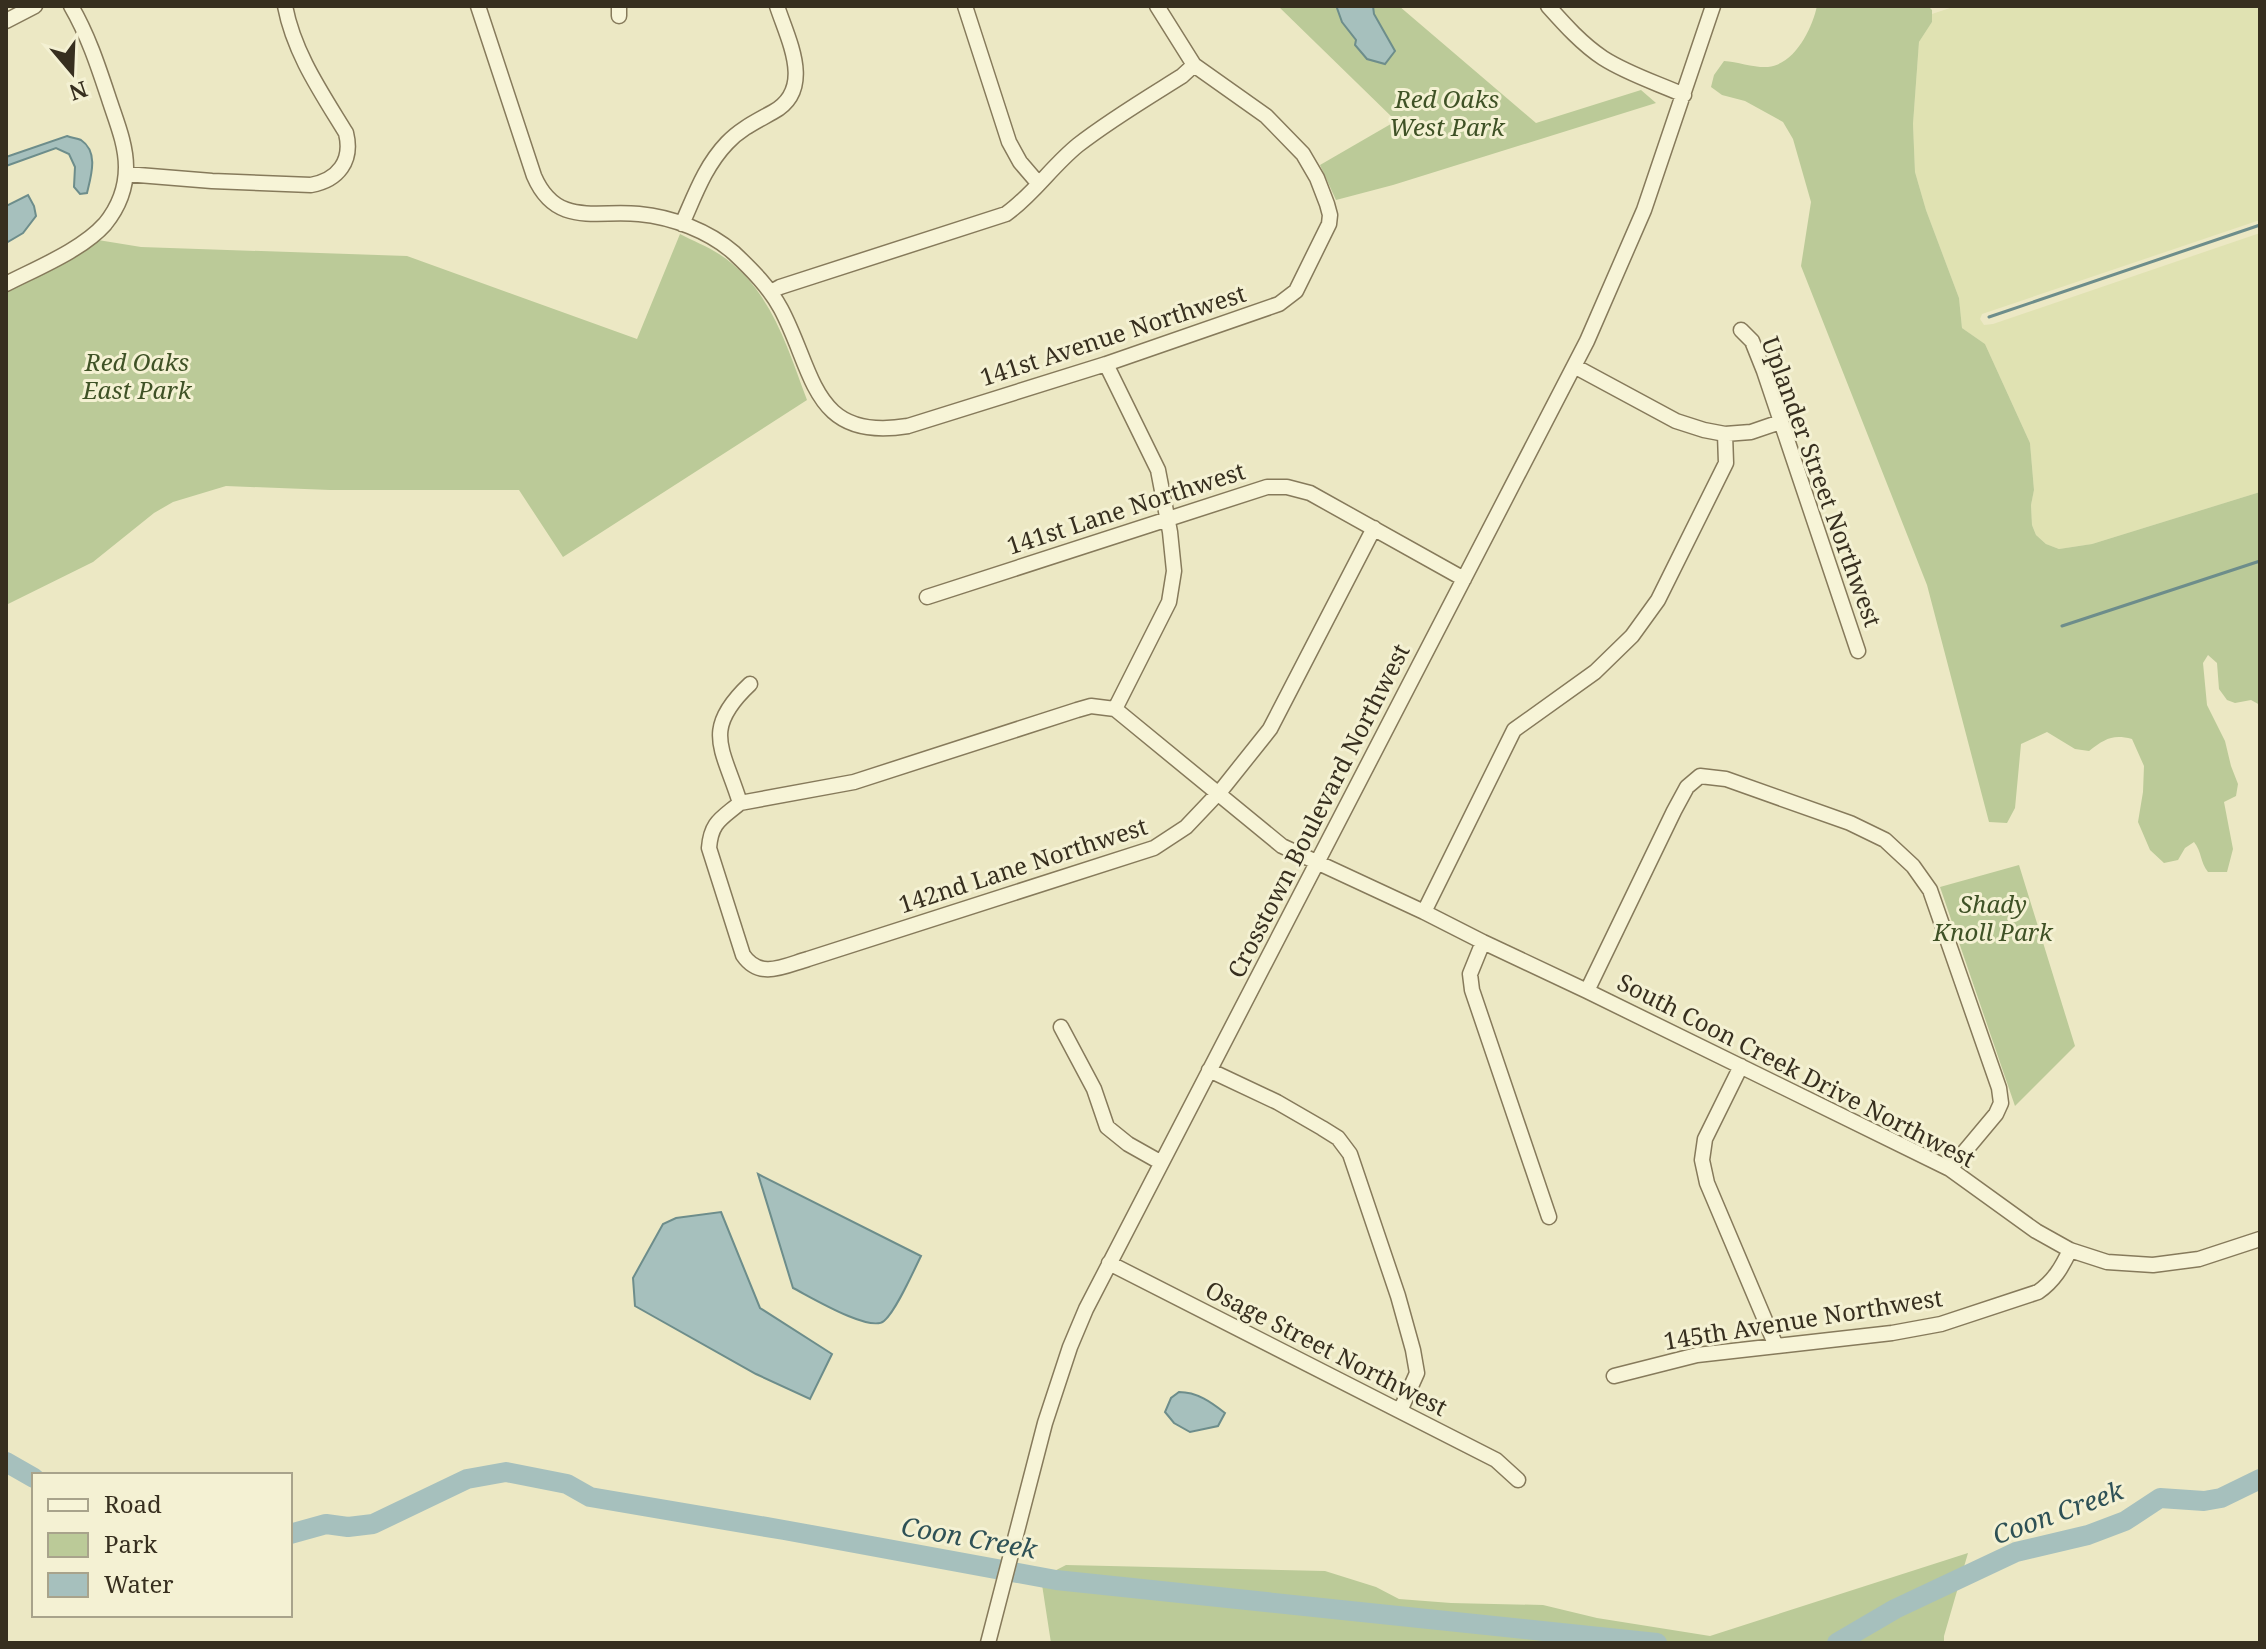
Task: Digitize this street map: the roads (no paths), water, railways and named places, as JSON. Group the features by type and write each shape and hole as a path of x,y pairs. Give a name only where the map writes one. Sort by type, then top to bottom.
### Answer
{"street":[{"path":"6,21 35,6"},
{"path":"6,284 83,242 105,223 119,200 126,174 121,135 88,35 71,6"},
{"path":"126,174 311,185 337,175 346,162 349,144 346,133 304,63 285,6"},
{"path":"478,6 534,176 550,202 585,215 642,215 682,224 729,249 771,292 983,223 1006,214 1025,201 1038,183 1080,143 1194,65 1157,6"},
{"path":"682,224 707,167 728,141 787,103 793,92 796,68 777,6"},
{"path":"965,6 1009,142 1020,162 1038,183"},
{"path":"1548,6 1574,35 1603,58 1684,95"},
{"name":"Crosstown Boulevard Northwest","path":"988,1643 1057,1384 1081,1319 1574,366 1633,238 1713,6"},
{"name":"141st Avenue Northwest","path":"771,292 787,322 815,391 825,404 847,420 875,430 908,426 1106,364 1279,304 1296,291 1326,231 1330,215 1327,204 1303,154 1266,116 1194,65"},
{"name":"Uplander Street Northwest","path":"1741,330 1752,341 1858,651"},
{"path":"750,684 732,701 721,721 719,737 740,803 854,782 1091,706 1115,709 1169,602 1174,571 1158,470 1106,364"},
{"path":"1574,366 1676,421 1725,434 1751,432 1780,422"},
{"path":"1424,912 1514,730 1595,672 1632,636 1658,600 1726,463 1725,434"},
{"name":"141st Lane Northwest","path":"927,597 1267,487 1287,487 1310,493 1464,579"},
{"name":"142nd Lane Northwest","path":"740,803 710,831 709,848 743,955 759,970 808,959 1154,848 1186,827 1270,729 1374,528"},
{"name":"South Coon Creek Drive Northwest","path":"1115,709 1274,841 1950,1169 2036,1231 2070,1250 2107,1262 2177,1264 2260,1239"},
{"path":"1587,991 1674,811 1687,787 1700,776 1726,779 1850,823 1885,840 1913,866 1930,890 1993,1067 2001,1103 1996,1114 1950,1169"},
{"path":"1483,942 1470,974 1472,990 1549,1217"},
{"path":"1061,1027 1094,1089 1107,1127 1128,1144 1160,1162"},
{"path":"1741,1066 1705,1139 1702,1160 1707,1183 1776,1346"},
{"path":"1209,1070 1277,1102 1322,1128 1338,1138 1350,1154 1413,1350 1417,1373 1400,1411"},
{"name":"145th Avenue Northwest","path":"1614,1376 1697,1355 1941,1324 2038,1292 2058,1273 2070,1250"},
{"name":"Osage Street Northwest","path":"1109,1263 1496,1460 1518,1480"}],"water":[{"path":"1338,6 1373,6 1374,14 1395,51 1385,64 1367,59 1355,45 1356,40 1342,22"},
{"path":"67,136 81,140 90,151 92,165 87,193 80,194 74,187 75,167 69,154 56,148 6,166 6,157"},
{"path":"28,195 36,216 23,233 6,243 6,206"},
{"path":"758,1174 921,1256 899,1300 884,1321 866,1322 853,1318 793,1288"},
{"path":"721,1212 760,1308 832,1354 810,1399 756,1374 635,1306 633,1278 663,1224 676,1218"},
{"path":"1179,1392 1198,1396 1225,1413 1218,1426 1190,1432 1174,1423 1165,1412 1171,1398"}],"waterway":[{"path":"1989,317 2260,225"},
{"path":"2062,626 2260,561"},
{"name":"Coon Creek","path":"6,1462 32,1477"},
{"name":"Coon Creek","path":"292,1533 326,1524 348,1527 373,1524 467,1479 506,1472 567,1484 590,1497 1056,1580 1657,1643"},
{"name":"Coon Creek","path":"1837,1643 1895,1609 2016,1552 2088,1535 2125,1521 2160,1498 2204,1501 2221,1498 2260,1479"},
{"path":"1855,1632 1857,1643"}],"park label":[{"name":"Red Oaks West Park","path":"1447,114"},
{"name":"Red Oaks East Park","path":"137,377"},
{"name":"Shady Knoll Park","path":"1993,919"}]}
